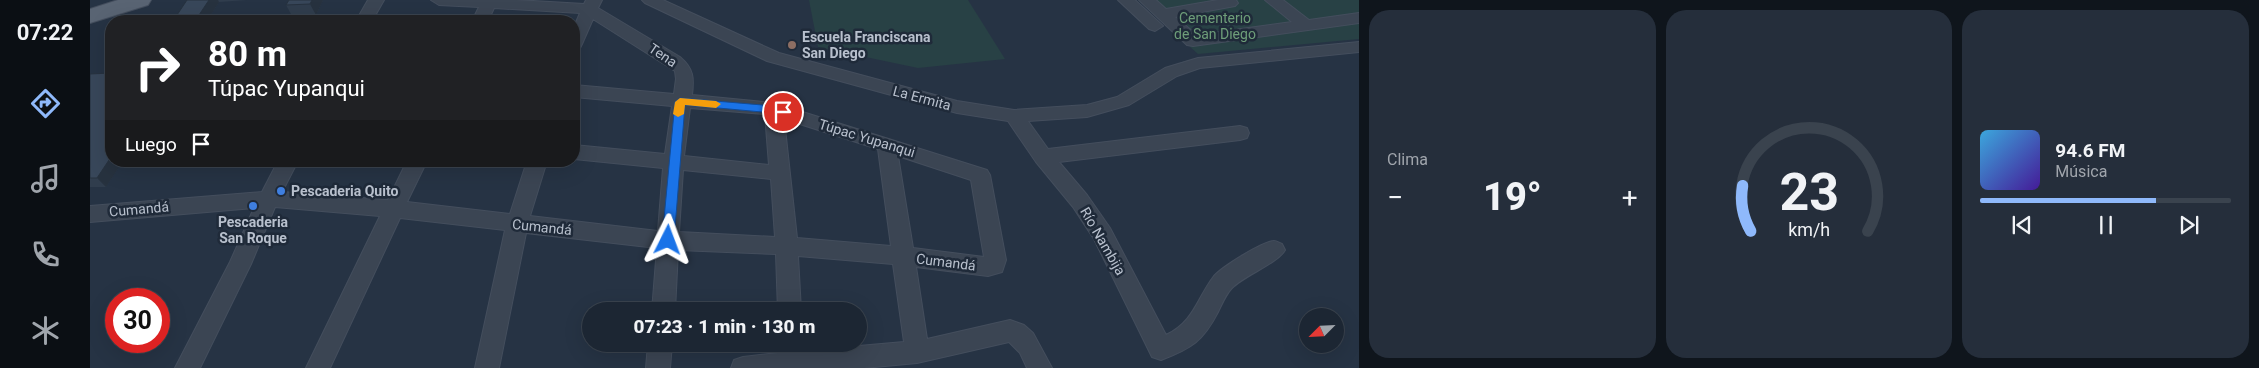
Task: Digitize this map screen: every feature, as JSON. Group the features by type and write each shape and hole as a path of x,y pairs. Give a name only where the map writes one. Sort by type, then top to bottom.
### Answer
{"main road":[{"path":"90,10 139,0"},
{"path":"90,16 139,0"}],"street":[{"path":"367,15 376,0"},
{"path":"439,0 591,4 580,30"},
{"name":"La Ermita","path":"650,0 773,57 957,107 1014,116 1087,111 1122,101 1171,72 1198,63 1358,48"},
{"path":"1126,0 1198,63"},
{"path":"1147,0 1194,41 1359,18"},
{"path":"1163,14 1230,3 1226,0"},
{"path":"1273,0 1306,26"},
{"path":"483,15 489,1"},
{"name":"Tena","path":"591,4 683,69 684,78 674,162 664,302"},
{"name":"Túpac Yupanqui","path":"580,92 774,109 980,175 995,260 994,266"},
{"path":"774,109 781,173 789,302"},
{"name":"Río Nambija","path":"1014,116 1042,157 1080,201 1102,234 1161,349 1188,336 1205,314 1224,282 1249,263 1274,250"},
{"path":"1042,157 1240,133"},
{"path":"887,144 917,352"},
{"path":"580,153 781,173"},
{"path":"187,368 240,264 268,199 285,167"},
{"path":"318,368 396,209 414,167"},
{"path":"487,368 517,225 535,167"},
{"name":"Cumandá","path":"90,214 268,199 396,209 517,225 668,240 786,246 903,256 988,267 994,266"},
{"path":"743,368 791,353 917,352 1017,332 1023,338 1040,368"},
{"path":"658,368 659,352"}],"green space":[{"path":"809,0 968,0 1005,59 918,68 818,47"},
{"name":"Cementerio de San Diego","path":"1138,0 1359,0 1359,39 1198,54"}],"building":[{"path":"187,0 209,0 199,15 177,15"},
{"path":"289,0 312,0 310,4 286,5"},
{"path":"105,73 105,166 97,178 90,178 90,74"}],"slow traffic":[{"path":"678,114 680,102 716,104"}],"place":[{"name":"Escuela Franciscana San Diego","path":"792,45"},
{"name":"Pescaderia Quito","path":"281,191"},
{"name":"Pescaderia San Roque","path":"253,206"}],"route":[{"path":"668,240 680,102 774,109 783,112"}]}
